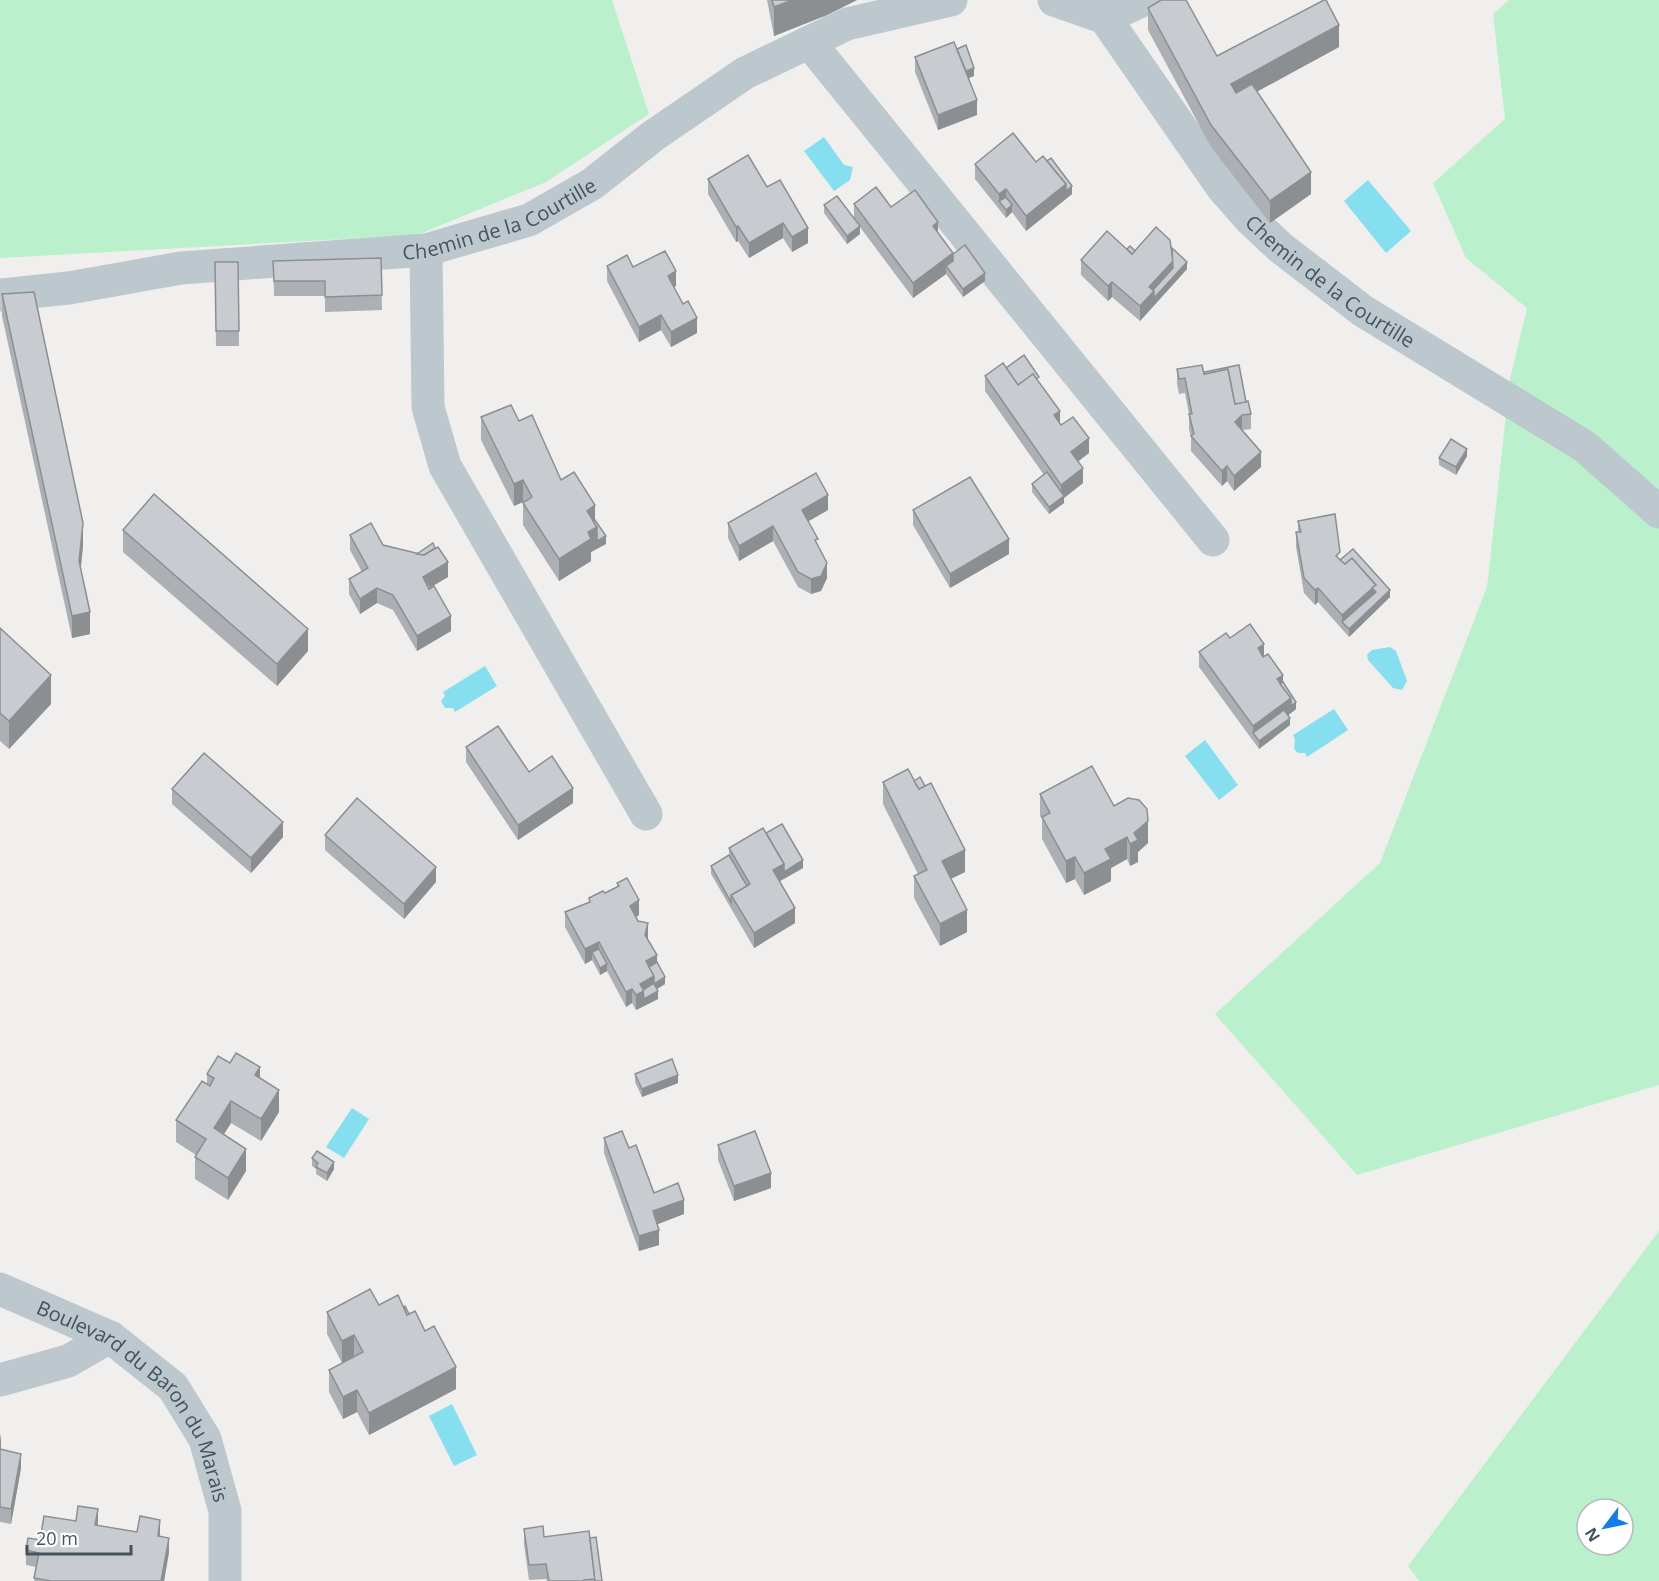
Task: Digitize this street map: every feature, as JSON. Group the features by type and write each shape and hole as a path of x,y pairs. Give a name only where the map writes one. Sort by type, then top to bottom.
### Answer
{"street":[{"name":"Chemin de la Courtille","path":"0,295 69,288 181,268 426,250 529,220 592,184 653,136 745,73 847,24 951,0"},
{"path":"1053,0 1105,18 1143,0"},
{"name":"Chemin de la Courtille","path":"1105,18 1222,187 1251,220 1281,248 1363,311 1584,446 1659,512"},
{"path":"809,42 1213,540"},
{"path":"426,250 428,407 445,466 646,814"},
{"name":"Boulevard du Baron du Marais","path":"0,1289 110,1337 173,1387 205,1439 225,1511 225,1581"},
{"path":"0,1380 68,1361 110,1337"}],"green space":[{"path":"0,0 612,0 649,114 546,182 417,235 0,258"},
{"path":"1509,0 1659,0 1659,1085 1357,1175 1215,1014 1380,863 1487,587 1510,379 1527,308 1466,258 1433,183 1505,119 1493,14"},
{"path":"1659,1231 1659,1581 1419,1581 1408,1566"}],"water":[{"path":"824,137 844,165 853,167 850,180 834,191 804,151"},
{"path":"1368,180 1411,231 1386,253 1344,201"},
{"path":"1390,647 1396,651 1407,681 1402,690 1393,688 1368,660 1367,655 1372,650"},
{"path":"485,666 497,686 455,712 453,708 445,708 441,701 445,696 443,692"},
{"path":"1334,709 1348,730 1307,757 1305,753 1298,753 1294,749 1293,735"},
{"path":"1205,740 1238,785 1219,800 1185,756"},
{"path":"352,1108 369,1119 344,1158 326,1147"},
{"path":"452,1404 477,1455 454,1466 429,1416"}],"building":[{"path":"772,0 792,0 774,7"},
{"path":"1161,0 1186,0 1217,56 1326,0 1339,25 1231,84 1236,93 1252,84 1311,172 1270,201 1211,125 1148,8"},
{"path":"954,42 977,100 938,115 915,57"},
{"path":"966,45 974,68 966,71 957,49"},
{"path":"1013,133 1036,162 1043,156 1066,184 1026,216 1006,189 999,194 975,164"},
{"path":"748,155 767,187 780,180 808,228 792,237 783,223 749,243 738,226 736,227 708,179"},
{"path":"1051,158 1072,186 1066,191 1066,184 1047,161"},
{"path":"876,187 891,207 915,190 938,222 933,226 953,253 913,283 854,204"},
{"path":"837,196 860,226 847,236 824,205"},
{"path":"1006,197 1012,205 1006,210 999,201"},
{"path":"1156,227 1170,240 1173,261 1149,287 1154,291 1140,306 1112,282 1108,286 1081,260 1107,231 1132,254"},
{"path":"965,245 985,273 963,289 946,266 953,261 953,254"},
{"path":"1130,246 1135,251 1132,254 1127,249"},
{"path":"1172,248 1187,262 1154,298 1153,290 1173,268"},
{"path":"665,251 676,271 668,276 683,304 688,301 697,318 671,332 661,315 639,327 607,266 627,255 633,267"},
{"path":"381,258 382,295 325,297 325,281 274,281 273,261"},
{"path":"215,262 238,262 239,331 216,331"},
{"path":"34,292 83,523 79,561 90,612 72,616 2,294"},
{"path":"1024,355 1039,377 1036,379 1033,374 1018,385 1006,368"},
{"path":"1003,363 1018,385 1033,374 1060,411 1054,415 1061,425 1073,417 1089,438 1071,452 1083,468 1061,485 985,376"},
{"path":"1202,365 1204,374 1228,369 1235,404 1248,401 1251,414 1242,415 1235,422 1261,452 1234,476 1227,466 1222,471 1191,436 1194,434 1189,414 1192,414 1185,378 1179,379 1177,369"},
{"path":"1239,365 1246,402 1235,404 1228,369 1204,374 1204,372"},
{"path":"511,405 519,421 532,415 561,480 574,472 595,505 587,511 597,527 588,532 591,539 559,559 523,503 532,497 523,480 514,484 481,417"},
{"path":"1451,439 1467,449 1456,467 1439,458"},
{"path":"1047,472 1064,496 1049,507 1032,484"},
{"path":"816,473 828,495 802,510 818,539 815,540 827,563 821,576 811,579 798,572 773,526 739,546 728,523"},
{"path":"970,477 1009,539 950,574 913,510"},
{"path":"154,494 308,629 277,664 123,530"},
{"path":"1335,514 1340,552 1336,556 1345,564 1352,558 1376,585 1342,615 1318,588 1315,590 1304,578 1296,532 1301,532 1298,521"},
{"path":"595,520 606,536 597,541 597,527 593,521"},
{"path":"371,523 383,545 424,555 438,547 448,562 423,577 429,589 434,586 451,616 417,636 393,595 377,588 360,599 349,579 368,568 350,535"},
{"path":"433,543 435,548 424,555 417,554"},
{"path":"1353,549 1390,590 1349,629 1342,622 1376,592 1372,588 1376,585 1352,558 1345,564 1340,560"},
{"path":"1250,624 1264,644 1258,648 1263,657 1268,654 1283,675 1277,679 1291,698 1253,726 1199,652 1226,633 1230,638"},
{"path":"0,628 51,675 9,721 0,713"},
{"path":"1283,682 1296,702 1291,706 1291,698 1280,684"},
{"path":"1284,710 1290,718 1259,741 1253,733"},
{"path":"498,726 529,772 552,756 573,788 518,825 466,747"},
{"path":"204,753 283,822 251,858 172,789"},
{"path":"1092,766 1114,806 1128,798 1139,800 1147,809 1148,821 1134,833 1138,840 1130,844 1127,837 1105,849 1111,859 1084,873 1075,857 1066,861 1042,817 1050,813 1040,794"},
{"path":"908,769 919,789 931,783 965,850 942,861 967,910 940,924 914,876 927,870 883,782"},
{"path":"920,777 925,786 919,789 914,781"},
{"path":"357,798 436,867 404,904 325,835"},
{"path":"782,824 803,860 784,872 784,864 766,833"},
{"path":"763,828 784,864 773,870 795,908 754,933 731,895 750,884 729,848"},
{"path":"729,855 747,886 731,895 731,902 711,866"},
{"path":"627,878 639,900 630,906 638,921 648,923 645,935 657,955 646,961 654,976 640,984 644,991 636,995 632,989 626,992 599,942 585,949 565,912 590,902 589,898 619,886 617,883"},
{"path":"599,949 607,964 600,968 592,952"},
{"path":"657,962 665,977 654,984 658,991 644,999 643,990 654,983 654,976 649,967"},
{"path":"236,1053 260,1067 255,1075 279,1090 261,1119 231,1101 214,1128 246,1149 228,1178 195,1157 206,1139 176,1120 202,1081 210,1086 214,1078 207,1074 218,1056 230,1063"},
{"path":"672,1059 678,1075 642,1089 635,1074"},
{"path":"622,1131 629,1148 636,1145 654,1193 678,1183 684,1200 653,1211 659,1230 639,1236 604,1138"},
{"path":"755,1131 771,1173 734,1186 718,1145"},
{"path":"317,1151 334,1162 327,1173 316,1167 318,1163 312,1158"},
{"path":"370,1289 379,1305 398,1295 407,1315 415,1311 425,1331 434,1326 456,1367 369,1413 357,1390 343,1397 329,1370 363,1352 354,1335 342,1341 327,1312"},
{"path":"0,1449 21,1454 11,1509 0,1507"},
{"path":"78,1506 98,1509 95,1525 137,1532 140,1516 160,1520 158,1536 169,1538 161,1581 51,1581 34,1578 39,1553 26,1550 28,1538 40,1540 44,1516 76,1521"},
{"path":"543,1526 544,1537 589,1531 595,1579 549,1581 546,1564 529,1565 524,1529"},
{"path":"596,1537 602,1581 595,1581 590,1538"}]}
